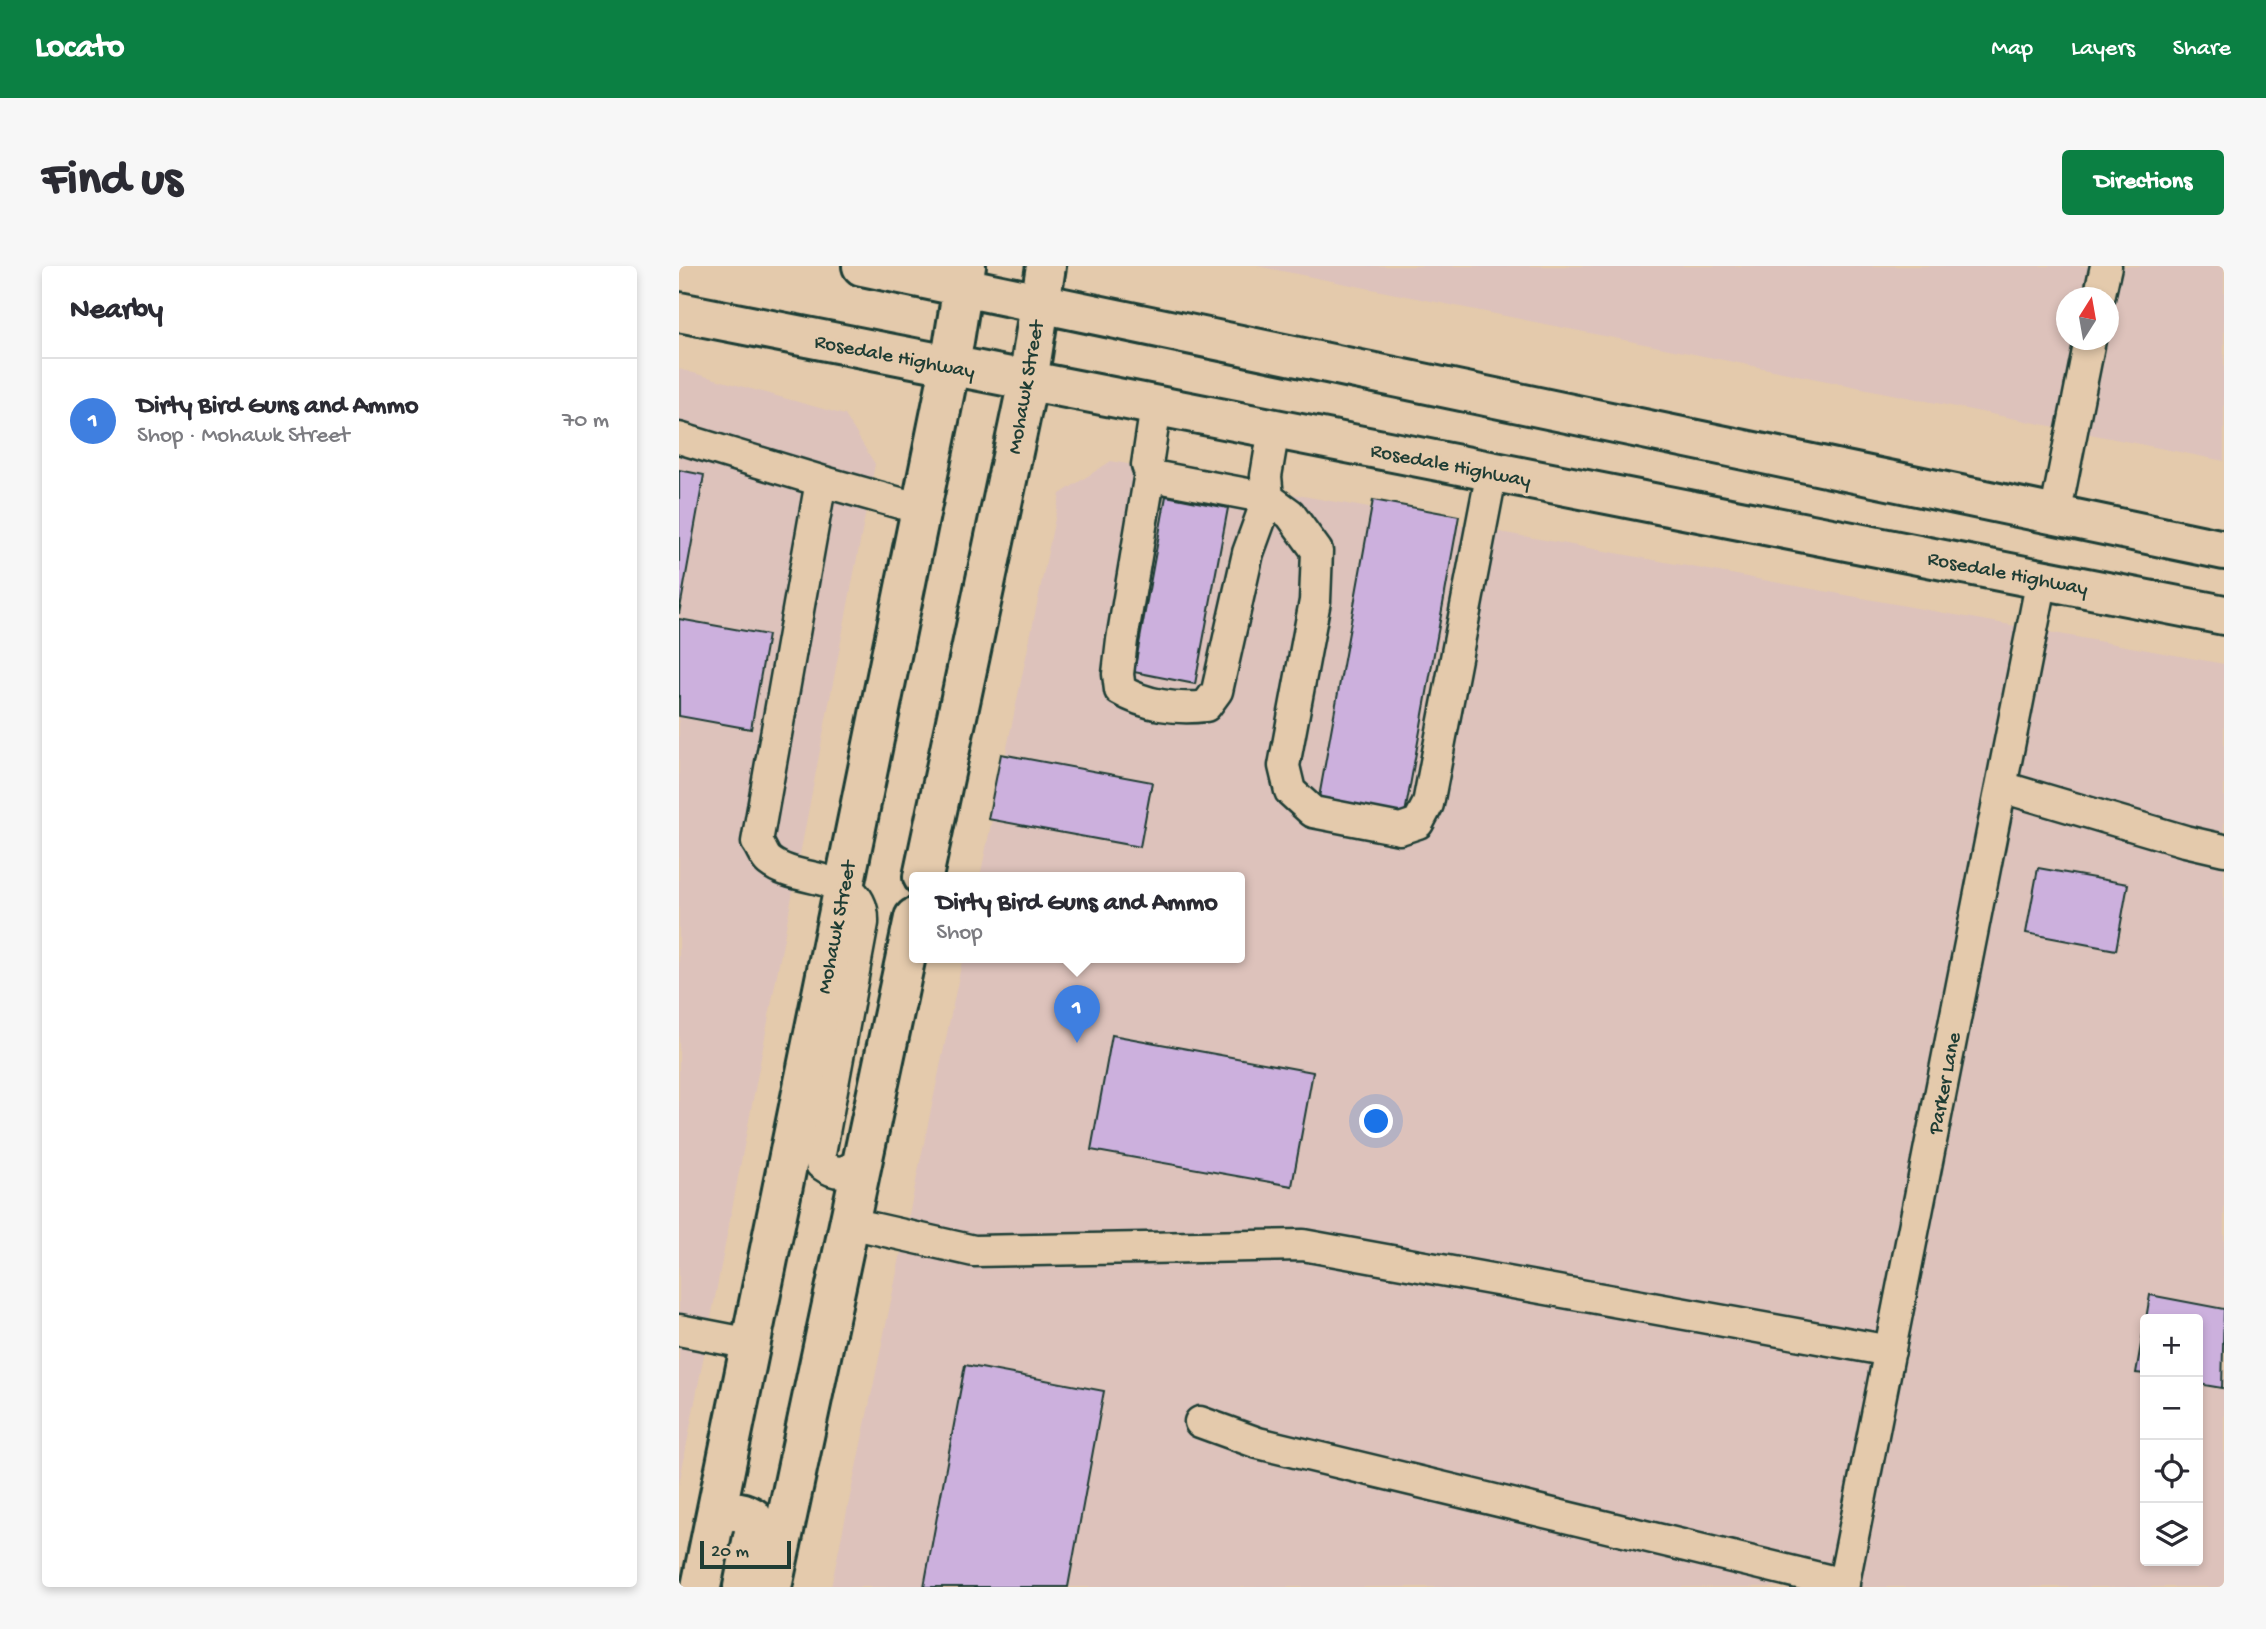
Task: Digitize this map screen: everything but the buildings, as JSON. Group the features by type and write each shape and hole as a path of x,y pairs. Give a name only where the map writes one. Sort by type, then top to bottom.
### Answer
{"main road":[{"path":"862,266 964,276 1039,303 2224,550"},
{"name":"Mohawk Street","path":"924,872 1028,381 1046,266"},
{"name":"Mohawk Street","path":"701,1587 950,366 964,276"},
{"name":"Rosedale Highway","path":"679,312 2224,615"},
{"path":"772,1587 909,941"},
{"path":"716,1515 730,1510 741,1511 752,1517 755,1527 743,1587"}],"street":[{"path":"2101,287 2106,266"},
{"path":"2055,516 2088,350"},
{"path":"1156,406 1147,465 1150,474 1118,674 1120,690 1136,700 1187,709 1206,706 1217,691 1248,553 1268,498 1265,476 1274,429"},
{"path":"679,438 921,509"},
{"path":"1150,474 1268,498 1290,514 1317,551 1315,601 1284,766 1290,791 1313,812 1400,829 1419,824 1428,804 1492,471"},
{"path":"821,481 757,842 768,860 787,870 843,886 861,902 863,923 820,1154 821,1164 832,1172 845,1171 862,1162"},
{"name":"Parker Lane","path":"1843,1585 2042,579"},
{"path":"2002,787 2224,850"},
{"path":"850,1223 974,1251 1303,1245 1890,1351"},
{"path":"679,1330 751,1344"},
{"path":"1200,1422 1258,1443 1843,1585"}],"shaded area":[{"path":"1257,266 2224,266 2224,461"},
{"path":"679,369 845,415 875,464 679,1485"},
{"path":"1111,461 2224,664 2224,1587 831,1587 962,963 1245,963 1245,872 981,872 1060,494"}],"place":[{"name":"Dirty Bird Guns and Ammo","path":"1077,1043"}]}
